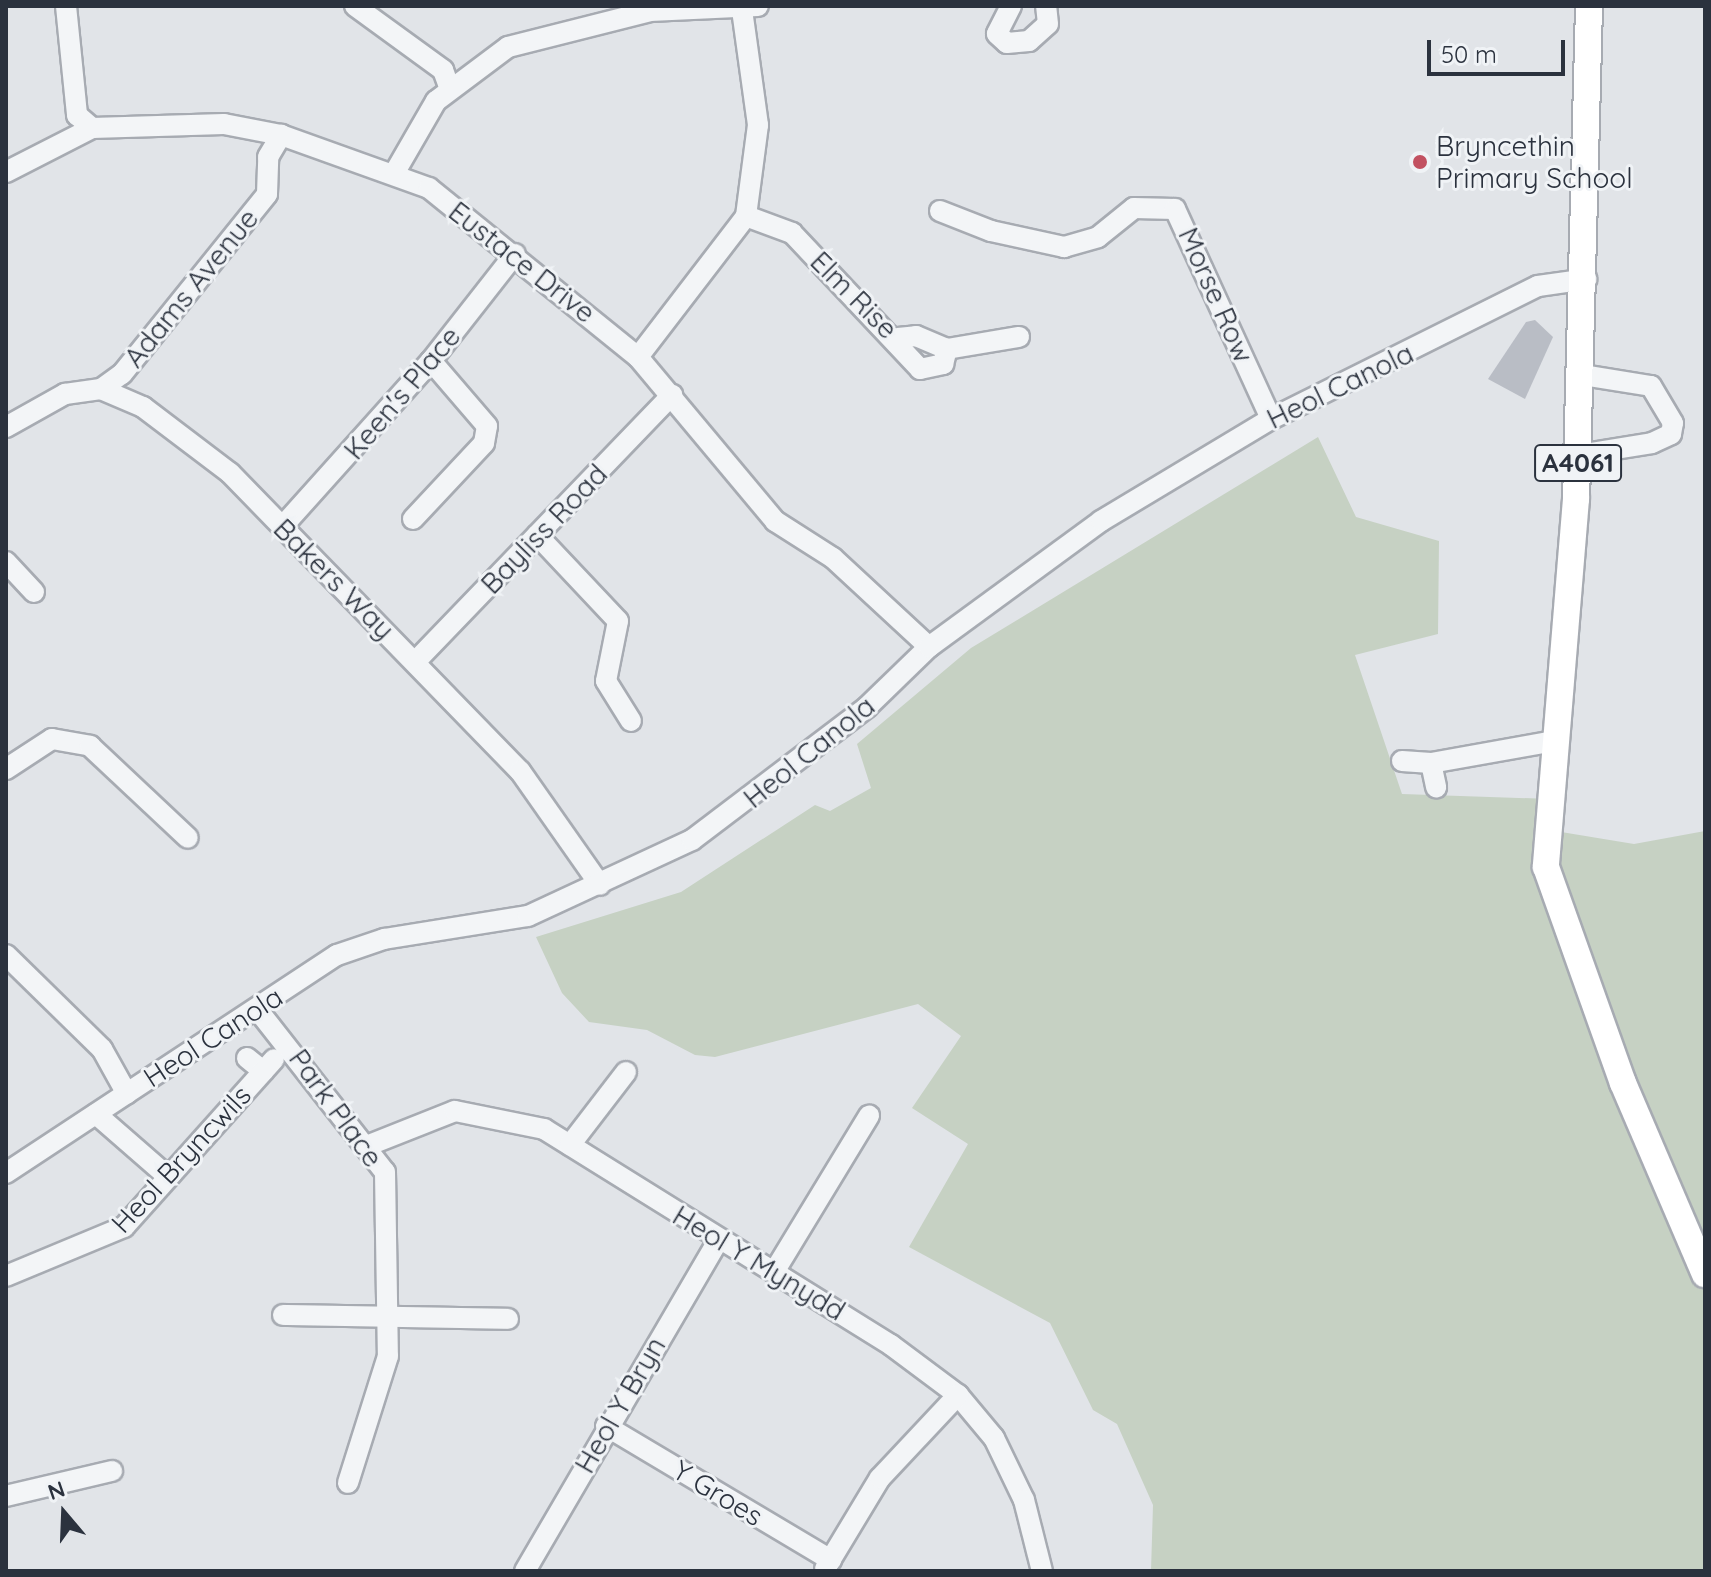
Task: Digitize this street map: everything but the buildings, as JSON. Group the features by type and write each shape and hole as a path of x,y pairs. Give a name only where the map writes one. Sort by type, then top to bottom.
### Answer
{"main road":[{"name":"A4061","path":"1589,6 1587,279 1578,455 1546,867 1559,917 1705,1274"}],"street":[{"path":"66,6 77,115 92,128"},
{"path":"355,6 443,70 450,89"},
{"path":"1011,6 997,34 1007,43 1029,41 1048,24 1046,6"},
{"path":"395,172 416,127 450,89 508,47 650,11 750,7 758,111 746,216 638,357"},
{"name":"Eustace Drive","path":"6,172 92,128 224,124 281,135 395,172 429,188 515,254 638,357 775,521 833,558 929,647"},
{"name":"Adams Avenue","path":"101,389 122,374 267,194 268,157 281,135"},
{"name":"Morse Row","path":"940,211 1027,242 1064,247 1098,237 1134,208 1175,209 1271,419"},
{"name":"Elm Rise","path":"746,216 792,233 898,338 920,369 943,364 947,349"},
{"name":"Keen's Place","path":"282,527 431,361 515,254"},
{"name":"Heol Canola","path":"6,1173 257,1009 362,945 499,923 600,885 744,804 929,647 1101,521 1271,419 1538,286 1587,279"},
{"path":"898,338 916,336 947,349 1019,337"},
{"path":"413,519 484,443 487,426 431,361"},
{"path":"1578,455 1663,440 1673,423 1651,386 1582,375"},
{"path":"6,427 65,394 101,389"},
{"name":"Bakers Way","path":"101,389 143,407 230,473 520,771 600,885"},
{"name":"Bayliss Road","path":"415,662 672,395"},
{"path":"537,535 618,621 606,681 631,721"},
{"path":"6,562 34,592"},
{"path":"6,769 52,739 90,746 188,838"},
{"path":"1402,761 1431,763 1555,741"},
{"path":"1431,763 1436,787"},
{"path":"6,955 102,1049 127,1094"},
{"name":"Park Place","path":"257,1009 369,1145 385,1172 388,1356 344,1472"},
{"name":"Heol Bryncwils","path":"6,1276 124,1227 261,1063"},
{"path":"570,1145 626,1072"},
{"name":"Heol Y Mynydd","path":"369,1145 455,1111 544,1129 718,1241 774,1272 958,1395 994,1438 1024,1500 1042,1571"},
{"path":"96,1114 167,1176"},
{"path":"774,1272 869,1116"},
{"name":"Heol Y Bryn","path":"525,1571 606,1426 718,1241"},
{"path":"283,1315 508,1319"},
{"path":"828,1566 880,1478 958,1395"},
{"name":"Y Groes","path":"606,1426 828,1566"},
{"path":"6,1496 112,1471"}],"green space":[{"path":"1318,437 1356,517 1439,541 1438,634 1355,655 1402,794 1551,799 1549,830 1634,844 1705,831 1705,1571 1151,1571 1153,1505 1117,1424 1093,1410 1050,1323 909,1247 968,1144 912,1108 961,1036 918,1004 715,1057 695,1055 647,1030 589,1022 562,993 536,937 681,892 815,805 830,811 871,788 857,744 971,648"}],"place":[{"name":"Bryncethin Primary School","path":"1420,162"}]}
